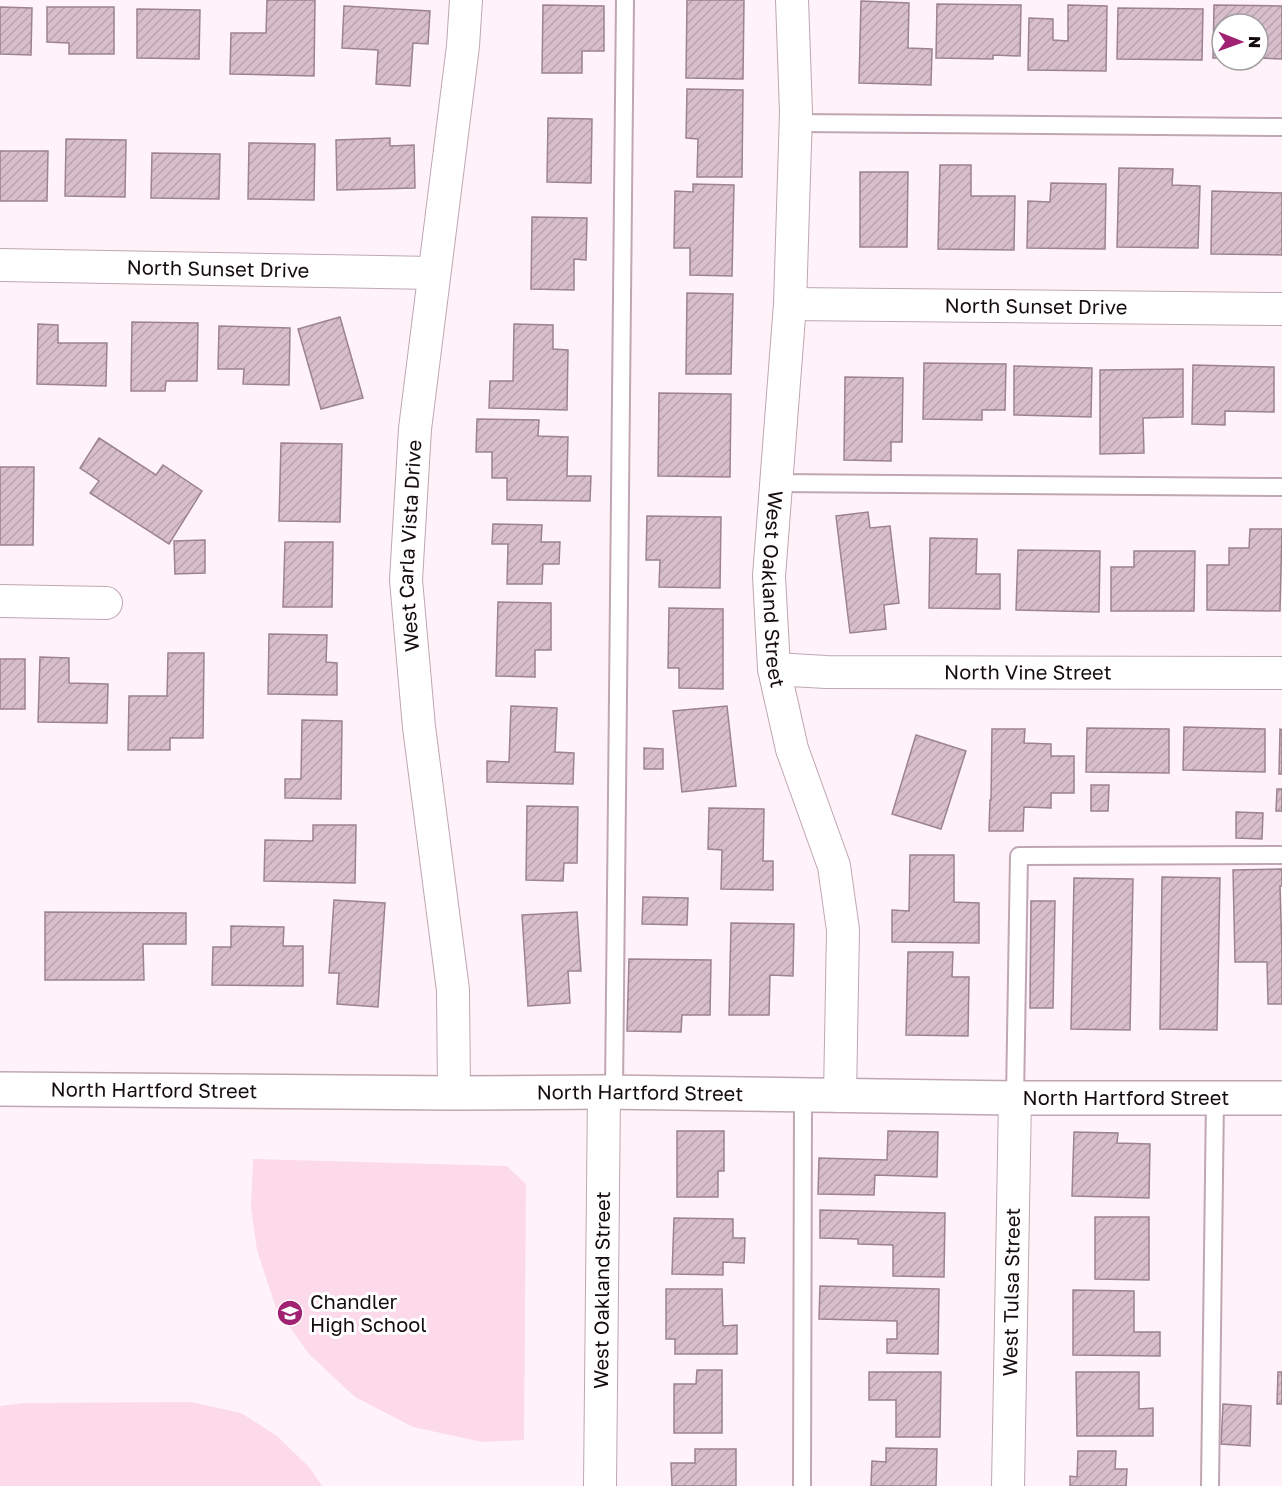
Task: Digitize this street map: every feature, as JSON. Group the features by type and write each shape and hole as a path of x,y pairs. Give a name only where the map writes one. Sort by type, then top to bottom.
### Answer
{"street":[{"name":"West Carla Vista Drive","path":"454,1093 453,990 419,727 406,580 415,429 462,57 466,0"},
{"name":"West Oakland Street","path":"792,0 796,123 790,304 769,576 774,669 792,749 834,866 843,930 840,1096"},
{"name":"North Sunset Drive","path":"0,265 434,273"},
{"name":"North Sunset Drive","path":"790,304 1282,309"},
{"path":"0,601 106,603"},
{"name":"North Vine Street","path":"774,669 826,672 1282,674"},
{"name":"North Hartford Street","path":"0,1089 609,1092 1015,1098 1282,1098"},
{"name":"West Oakland Street","path":"600,1486 609,1092"},
{"name":"West Tulsa Street","path":"1008,1486 1015,1098"}],"lane":[{"path":"609,1092 625,0"},
{"path":"796,123 1282,127"},
{"path":"777,483 1282,487"},
{"path":"1015,1098 1019,855 1282,855"},
{"path":"802,1486 803,1096"},
{"path":"1210,1486 1215,1099"}],"shaded area":[{"path":"253,1159 507,1166 526,1184 524,1440 482,1442 413,1427 355,1397 309,1354 276,1308 257,1250 251,1208"},
{"path":"191,1402 241,1413 277,1436 309,1467 322,1486 0,1486 0,1406 25,1403"}],"building":[{"path":"267,0 315,0 314,76 230,74 231,33 266,33"},
{"path":"687,0 744,0 743,79 686,78"},
{"path":"861,1 909,3 908,48 932,49 931,85 859,83"},
{"path":"937,4 1021,5 1020,56 993,55 993,59 936,58"},
{"path":"543,5 604,6 604,51 582,51 582,73 542,73"},
{"path":"1068,5 1107,6 1106,71 1028,70 1029,18 1053,19 1053,40 1068,41"},
{"path":"1214,5 1282,6 1282,59 1270,58 1270,12 1214,12"},
{"path":"344,6 430,11 428,44 413,43 410,86 376,84 378,50 342,48"},
{"path":"0,7 32,8 31,55 0,54"},
{"path":"47,7 114,7 114,54 69,54 69,43 47,42"},
{"path":"1118,8 1203,9 1202,60 1117,59"},
{"path":"137,9 200,10 199,59 137,58"},
{"path":"687,89 743,90 742,177 697,177 698,139 686,138"},
{"path":"548,118 592,119 591,183 547,182"},
{"path":"390,138 390,146 414,145 415,188 337,190 336,140"},
{"path":"66,139 126,140 125,197 65,196"},
{"path":"249,143 315,144 314,200 248,199"},
{"path":"0,151 48,151 47,201 0,201"},
{"path":"152,153 220,154 219,199 151,198"},
{"path":"940,165 971,165 971,196 1015,196 1014,250 938,249"},
{"path":"1119,168 1173,169 1172,185 1200,186 1198,248 1117,247"},
{"path":"860,172 908,172 907,247 860,247"},
{"path":"1051,183 1106,184 1105,249 1027,248 1028,201 1050,202"},
{"path":"693,184 734,185 732,276 690,275 690,248 674,248 675,191 693,192"},
{"path":"1212,191 1282,193 1282,255 1211,254"},
{"path":"532,217 587,218 586,260 574,259 574,290 531,289"},
{"path":"687,293 733,294 731,374 686,374"},
{"path":"340,317 363,398 321,409 298,329"},
{"path":"132,322 198,323 197,381 166,381 165,391 131,391"},
{"path":"38,324 58,325 58,343 107,343 106,386 37,384"},
{"path":"514,324 553,325 553,349 568,350 567,410 489,408 490,381 513,381"},
{"path":"219,326 290,328 289,385 243,384 244,369 218,369"},
{"path":"924,363 1006,364 1005,410 982,410 982,420 923,419"},
{"path":"1193,365 1274,367 1274,412 1225,411 1225,425 1192,424"},
{"path":"1014,366 1092,368 1091,417 1014,415"},
{"path":"1183,369 1183,417 1143,418 1144,453 1100,454 1100,370"},
{"path":"845,377 903,378 902,442 891,442 891,461 844,460"},
{"path":"659,393 731,394 730,477 658,476"},
{"path":"477,419 539,420 538,436 568,437 567,476 591,476 590,501 507,500 507,478 492,478 492,452 476,452"},
{"path":"99,438 156,475 163,465 202,491 169,544 90,493 99,481 80,468"},
{"path":"281,443 342,444 340,522 279,521"},
{"path":"0,467 34,467 33,545 0,545"},
{"path":"868,512 870,528 890,526 899,603 884,605 886,629 850,633 836,516"},
{"path":"647,516 721,517 720,588 659,587 660,560 646,560"},
{"path":"493,524 542,525 541,542 560,542 559,564 543,564 542,584 507,584 508,544 492,544"},
{"path":"1250,529 1282,529 1280,611 1207,610 1207,565 1229,565 1229,548 1249,548"},
{"path":"930,538 977,539 976,574 1000,574 1000,609 929,608"},
{"path":"205,540 205,573 175,574 174,541"},
{"path":"285,542 333,542 332,607 283,607"},
{"path":"1018,550 1100,551 1099,612 1016,610"},
{"path":"1134,551 1195,551 1194,611 1111,611 1111,567 1134,567"},
{"path":"498,602 551,603 551,650 535,650 535,677 496,676"},
{"path":"669,608 723,609 723,689 679,688 679,668 668,668"},
{"path":"269,634 327,635 326,662 337,663 337,695 268,694"},
{"path":"168,653 204,653 203,738 170,738 170,750 128,750 129,696 167,696"},
{"path":"40,657 69,658 69,683 108,684 107,723 38,722"},
{"path":"0,659 25,659 25,709 0,709"},
{"path":"511,706 557,708 555,752 574,753 573,784 487,782 487,761 509,762"},
{"path":"727,706 736,786 682,792 673,711"},
{"path":"302,720 342,721 341,799 285,798 285,779 301,779"},
{"path":"1184,727 1265,729 1265,772 1183,770"},
{"path":"1087,728 1169,729 1169,773 1086,772"},
{"path":"992,729 1025,729 1024,743 1051,744 1051,756 1074,756 1074,793 1051,793 1051,808 1024,807 1023,831 989,831"},
{"path":"1280,729 1282,730 1282,774 1279,774"},
{"path":"916,735 966,751 941,829 892,814"},
{"path":"644,748 663,749 663,769 644,769"},
{"path":"1091,785 1109,785 1108,811 1091,811"},
{"path":"1277,789 1282,789 1282,811 1276,811"},
{"path":"527,806 578,807 577,863 564,863 563,881 526,880"},
{"path":"709,808 764,809 763,861 773,861 773,890 721,889 722,850 708,849"},
{"path":"1236,812 1263,813 1262,839 1236,838"},
{"path":"313,825 356,825 355,883 264,881 265,840 313,841"},
{"path":"910,855 954,855 954,902 979,903 979,943 892,942 892,910 909,911"},
{"path":"1282,869 1282,886 1280,886 1282,1004 1268,1004 1267,962 1235,962 1233,870"},
{"path":"1162,877 1220,878 1217,1030 1160,1029"},
{"path":"1074,878 1133,879 1130,1030 1071,1029"},
{"path":"643,897 688,898 687,925 642,924"},
{"path":"334,900 385,903 378,1007 337,1004 339,973 329,973"},
{"path":"1031,901 1055,901 1053,1008 1030,1008"},
{"path":"45,912 186,913 186,944 143,944 144,980 45,980"},
{"path":"577,912 581,971 568,971 570,1003 528,1006 522,915"},
{"path":"731,923 794,924 793,976 770,975 769,1015 729,1015"},
{"path":"231,926 284,927 283,946 303,946 303,986 212,985 213,947 231,947"},
{"path":"908,952 953,952 952,977 969,977 968,1036 906,1035"},
{"path":"629,959 711,960 710,1015 682,1015 681,1032 627,1031"},
{"path":"677,1131 724,1131 724,1171 718,1171 718,1197 677,1197"},
{"path":"888,1131 938,1132 937,1177 875,1175 874,1195 818,1194 819,1158 887,1160"},
{"path":"1074,1132 1118,1133 1117,1143 1150,1144 1149,1198 1072,1196"},
{"path":"820,1210 945,1213 944,1277 893,1276 893,1245 858,1244 858,1239 820,1238"},
{"path":"1095,1217 1149,1217 1149,1280 1095,1279"},
{"path":"674,1218 733,1219 733,1238 745,1238 744,1263 723,1262 723,1275 672,1274"},
{"path":"820,1286 939,1289 938,1354 887,1353 887,1339 897,1339 897,1321 819,1319"},
{"path":"666,1289 722,1289 723,1326 737,1325 737,1354 675,1354 675,1339 666,1339"},
{"path":"1073,1290 1134,1291 1134,1332 1160,1332 1160,1356 1073,1355"},
{"path":"697,1370 722,1370 722,1433 674,1433 674,1384 696,1384"},
{"path":"869,1372 941,1372 940,1437 896,1437 896,1400 869,1400"},
{"path":"1076,1372 1139,1372 1139,1409 1153,1408 1153,1436 1077,1436"},
{"path":"1278,1372 1282,1372 1282,1404 1277,1404"},
{"path":"1223,1404 1251,1406 1250,1446 1221,1444"},
{"path":"886,1448 937,1449 936,1486 871,1486 872,1461 886,1462"},
{"path":"695,1449 736,1449 736,1486 672,1486 671,1463 695,1463"},
{"path":"1078,1451 1116,1451 1115,1469 1127,1469 1126,1486 1070,1486 1070,1476 1077,1477"}],"place":[{"name":"Chandler High School","path":"290,1313"}]}
